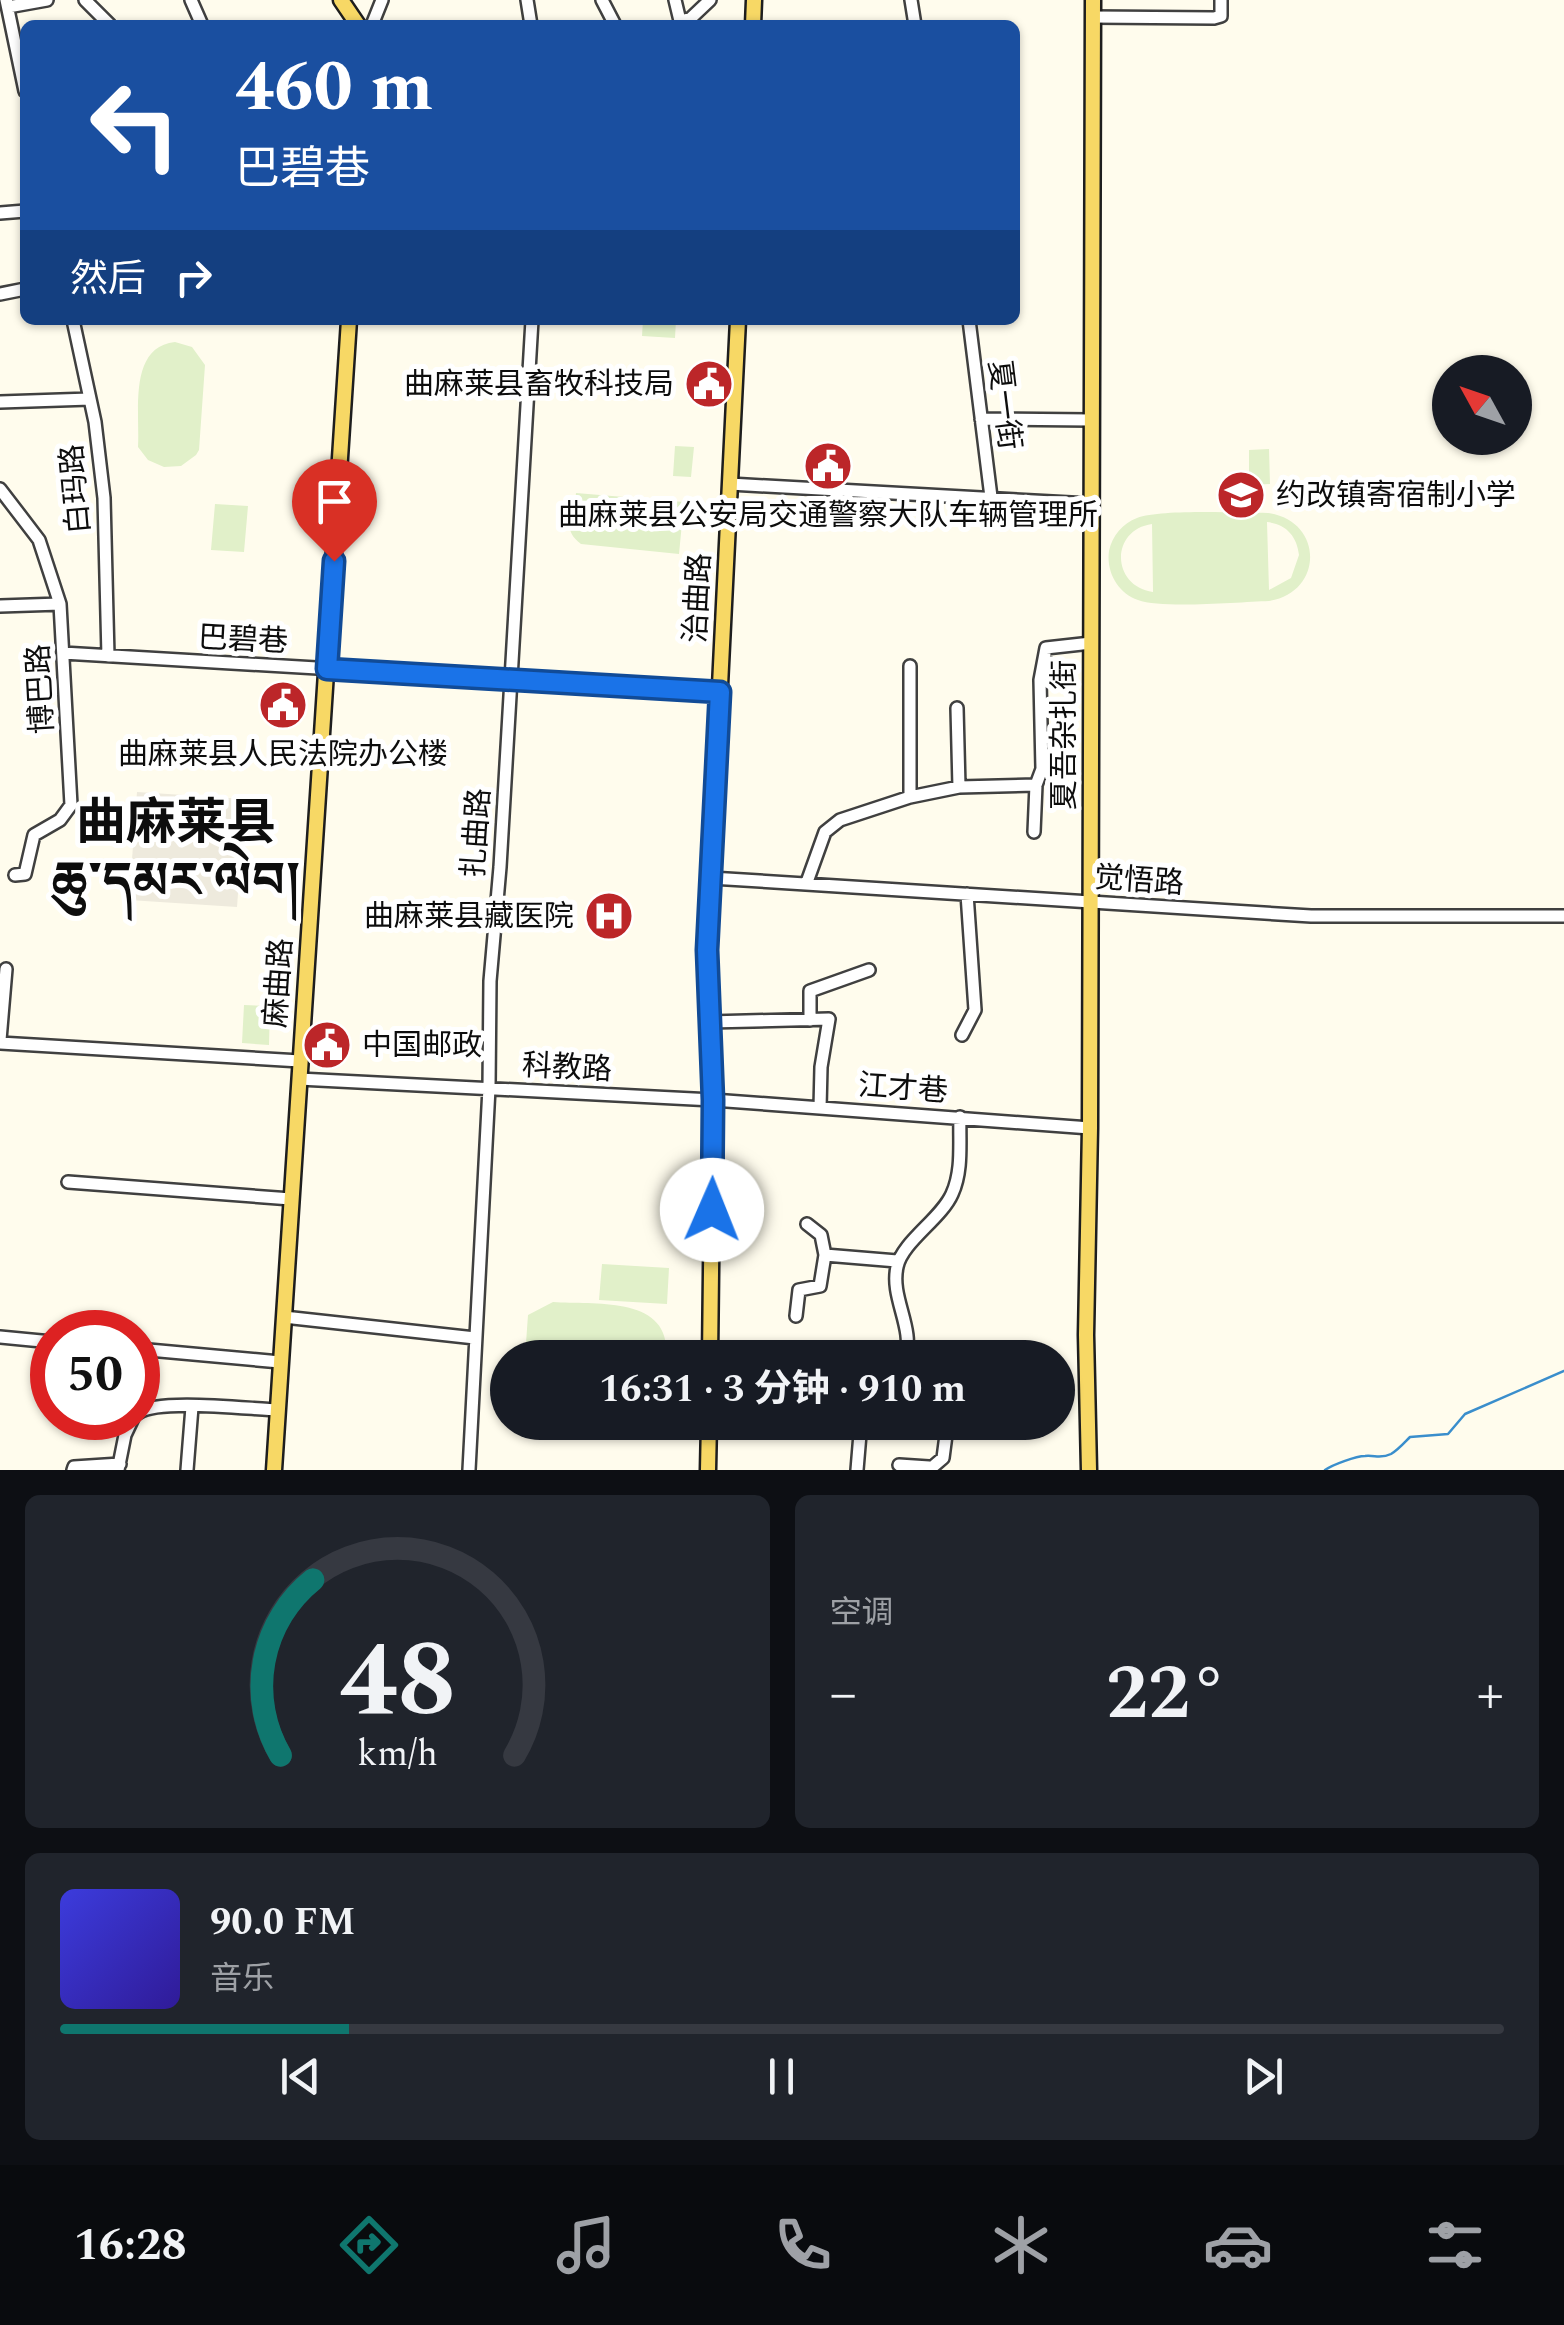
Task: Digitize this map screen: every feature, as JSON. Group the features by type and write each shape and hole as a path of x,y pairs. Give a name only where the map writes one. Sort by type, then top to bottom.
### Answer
{"main road":[{"name":"夏吾杂扎街","path":"1090,1470 1086,1335 1093,0"},
{"name":"麻曲路","path":"274,1470 349,325"},
{"name":"治曲路","path":"710,1340 713,1100 707,950 738,325"},
{"path":"708,1470 709,1440"}],"street":[{"path":"20,66 7,4 47,0"},
{"path":"84,0 105,20"},
{"path":"687,20 710,0"},
{"path":"1093,17 1214,18 1221,16 1221,0"},
{"name":"白玛路","path":"74,325 90,399 104,498 108,656"},
{"name":"扎曲路","path":"469,1470 489,1088 490,981 532,325"},
{"name":"夏一街","path":"970,325 991,497"},
{"path":"0,402 90,399"},
{"path":"981,419 1090,420"},
{"path":"730,484 1090,504"},
{"name":"博巴路","path":"0,489 39,540 60,604 71,806 60,820 34,835 25,874 14,875"},
{"path":"0,606 60,604"},
{"path":"1034,832 1036,784 1042,769 1040,680 1046,648 1092,643"},
{"name":"巴碧巷","path":"63,653 720,692"},
{"path":"910,666 910,796"},
{"path":"957,708 959,788"},
{"path":"806,882 825,832 840,820 910,796 959,788 1036,784"},
{"name":"觉悟路","path":"711,878 1311,916 1564,916"},
{"path":"962,1035 975,1010 967,894"},
{"path":"6,969 0,1041 300,1061"},
{"path":"810,1020 810,991 869,970"},
{"path":"709,1022 828,1018 820,1108"},
{"name":"科教路","path":"299,1079 713,1100"},
{"name":"江才巷","path":"713,1100 1090,1128"},
{"path":"909,1340 894,1284 897,1262 951,1197 959,1174 960,1117"},
{"path":"68,1182 291,1199"},
{"path":"796,1316 800,1290 820,1286 826,1255 821,1235 807,1224"},
{"path":"826,1255 897,1262"},
{"path":"284,1317 475,1338"},
{"path":"0,1338 30,1340"},
{"path":"160,1352 280,1362"},
{"path":"160,1407 278,1410"},
{"path":"187,1470 192,1407"},
{"path":"72,1470 86,1464 119,1467 124,1440"},
{"path":"857,1470 860,1440"},
{"path":"899,1465 929,1468 943,1458 945,1440"}],"green space":[{"path":"643,325 676,325 675,338 642,336"},
{"path":"175,342 192,347 205,365 199,450 181,466 164,467 148,460 138,447 138,400 143,368 150,356"},
{"path":"675,446 694,447 691,477 673,476"},
{"path":"1269,449 1270,484 1249,485 1249,450"},
{"path":"576,493 684,502 679,554 581,544 569,526"},
{"path":"215,504 248,506 244,552 211,550"},
{"path":"1182,512 1268,513 1300,529 1307,542 1308,571 1300,585 1287,595 1269,601 1149,603 1125,592 1112,574 1109,551 1113,540 1137,518","holes":["1267,522 1289,532 1299,555 1291,578 1269,590","1152,524 1153,591 1153,592 1129,580 1121,558 1129,536"]},
{"path":"244,1005 270,1006 269,1045 242,1043"},
{"path":"602,1264 669,1268 667,1304 599,1300"},
{"path":"553,1302 628,1307 657,1323 665,1340 526,1340 528,1315"}],"shaded area":[{"path":"137,792 245,799 237,907 129,900"}],"waterway":[{"path":"1325,1470 1356,1457 1387,1455 1410,1437 1448,1434 1465,1414 1564,1371"}],"place":[{"name":"曲麻莱县畜牧科技局","path":"709,384"},
{"name":"曲麻莱县公安局交通警察大队车辆管理所","path":"828,466"},
{"name":"约改镇寄宿制小学","path":"1241,495"},
{"name":"曲麻莱县人民法院办公楼","path":"283,705"},
{"name":"曲麻莱县藏医院","path":"609,916"},
{"name":"中国邮政","path":"327,1045"}],"district":[{"name":"曲麻莱县 ཆུ་དམར་ལེབ།","path":"176,850"}],"route":[{"path":"334,561 327,669 720,692 707,950 713,1100 712,1210"}]}
